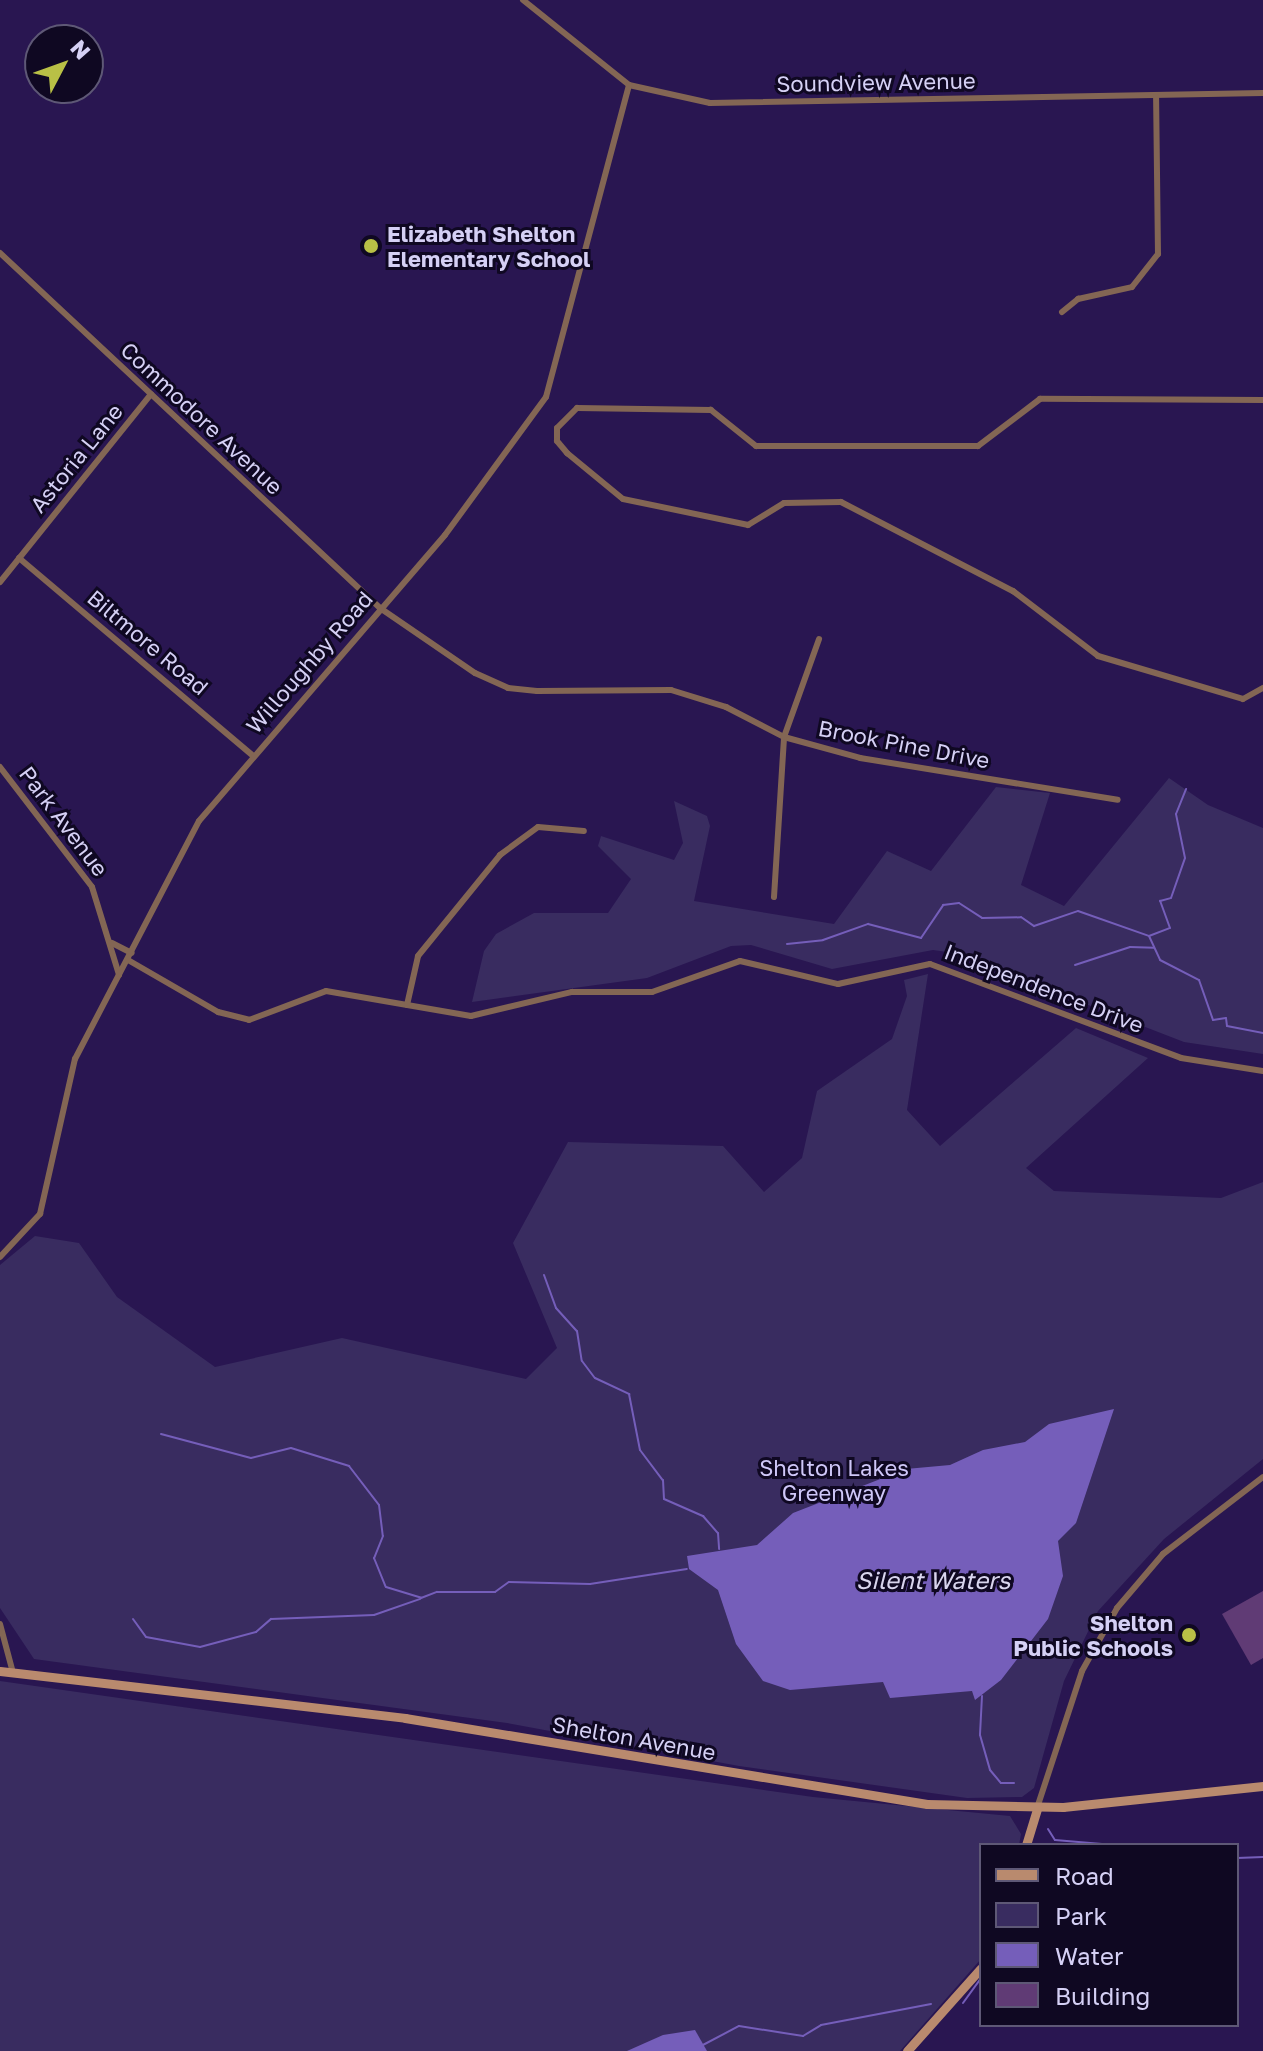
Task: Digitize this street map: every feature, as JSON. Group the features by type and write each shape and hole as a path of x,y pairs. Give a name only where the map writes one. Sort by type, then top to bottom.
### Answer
{"main road":[{"name":"Shelton Avenue","path":"0,1671 405,1718 876,1797 1037,1808 1263,1786"},
{"path":"1027,1843 1037,1808"},
{"path":"907,2051 979,1970"}],"street":[{"name":"Soundview Avenue","path":"523,0 629,85 710,103 1263,93"},
{"name":"Willoughby Road","path":"0,1257 40,1214 75,1059 193,832 252,755 445,535 546,397 629,85"},
{"path":"1062,312 1078,299 1132,287 1158,254 1156,97"},
{"name":"Commodore Avenue","path":"0,253 380,608"},
{"name":"Astoria Lane","path":"0,582 151,394"},
{"path":"1263,400 1040,399 978,446 756,446 711,410 577,408 557,428 557,441 623,499 639,503 748,525 784,503 841,502 1013,591 1098,656 1243,699 1263,688"},
{"name":"Biltmore Road","path":"19,558 252,755"},
{"name":"Brook Pine Drive","path":"380,608 508,688 671,690 726,707 784,737 860,758 1118,800"},
{"path":"774,897 784,737 819,639"},
{"name":"Park Avenue","path":"0,767 84,873 112,943 119,975"},
{"path":"407,1005 418,956 500,855 538,827 584,831"},
{"path":"112,943 132,953"},
{"name":"Independence Drive","path":"128,960 240,1020 261,1018 326,991 456,1015 496,1014 572,992 652,992 740,961 838,984 930,964 1181,1058 1263,1071"},
{"path":"1037,1808 1082,1671 1117,1608 1171,1546 1263,1477"},
{"path":"0,1624 13,1673"}],"green space":[{"path":"1169,778 1208,805 1263,828 1263,1054 1184,1042 954,953 933,950 832,969 751,945 731,946 647,978 472,1002 484,951 496,934 534,913 608,913 631,879 598,846 601,836 674,860 683,843 674,801 707,816 710,826 694,901 834,924 887,851 931,871 996,787 1050,793 1021,885 1064,906"},
{"name":"Shelton Lakes Greenway","path":"928,974 907,1110 940,1146 1076,1028 1148,1058 1026,1168 1054,1191 1221,1198 1263,1182 1263,1459 1164,1539 1098,1611 1064,1681 1034,1788 1022,1797 967,1798 739,1766 507,1723 34,1659 0,1608 0,1265 35,1236 79,1243 117,1297 215,1367 342,1338 526,1379 557,1348 513,1243 568,1142 723,1146 764,1192 802,1158 817,1091 892,1039 907,996 904,980"},
{"path":"0,1681 813,1797 1010,1816 1021,1834 1019,1843 979,1843 979,1961 900,2051 0,2051"}],"water":[{"name":"Silent Waters","path":"1114,1409 1076,1523 1058,1541 1063,1576 1048,1619 1001,1680 975,1700 972,1691 890,1698 883,1682 790,1690 763,1681 736,1644 718,1590 689,1569 687,1556 757,1545 793,1513 906,1469 950,1465 983,1450 1025,1442 1049,1424"},
{"path":"695,2030 707,2051 627,2051 663,2035"}],"building":[{"path":"1263,1591 1263,1658 1251,1665 1222,1614"}],"waterway":[{"path":"1149,936 1170,928 1160,901 1171,898 1185,858 1176,814 1186,789"},
{"path":"787,944 823,940 868,924 921,938 943,905 959,903 982,918 1021,917 1034,926 1078,911 1149,936 1160,960 1199,980 1213,1020 1226,1018 1227,1026 1263,1033"},
{"path":"1075,965 1130,947 1154,948"},
{"path":"544,1275 556,1308 577,1331 582,1361 595,1378 629,1394 640,1450 663,1480 664,1499 703,1516 718,1533 719,1549"},
{"path":"161,1434 251,1458 291,1448 349,1466 379,1505 383,1536 374,1558 386,1587 421,1598 437,1592 495,1592 509,1582 590,1584 687,1569"},
{"path":"133,1619 146,1637 200,1647 256,1632 271,1619 374,1615 420,1599"},
{"path":"982,1696 980,1735 990,1770 1001,1783 1014,1783"},
{"path":"1048,1829 1055,1840 1090,1843"},
{"path":"1239,1858 1263,1857"},
{"path":"963,2003 979,1981"},
{"path":"701,2046 739,2026 803,2036 821,2025 931,2004"}],"place":[{"name":"Elizabeth Shelton Elementary School","path":"371,246"},
{"name":"Shelton Public Schools","path":"1189,1635"}]}
